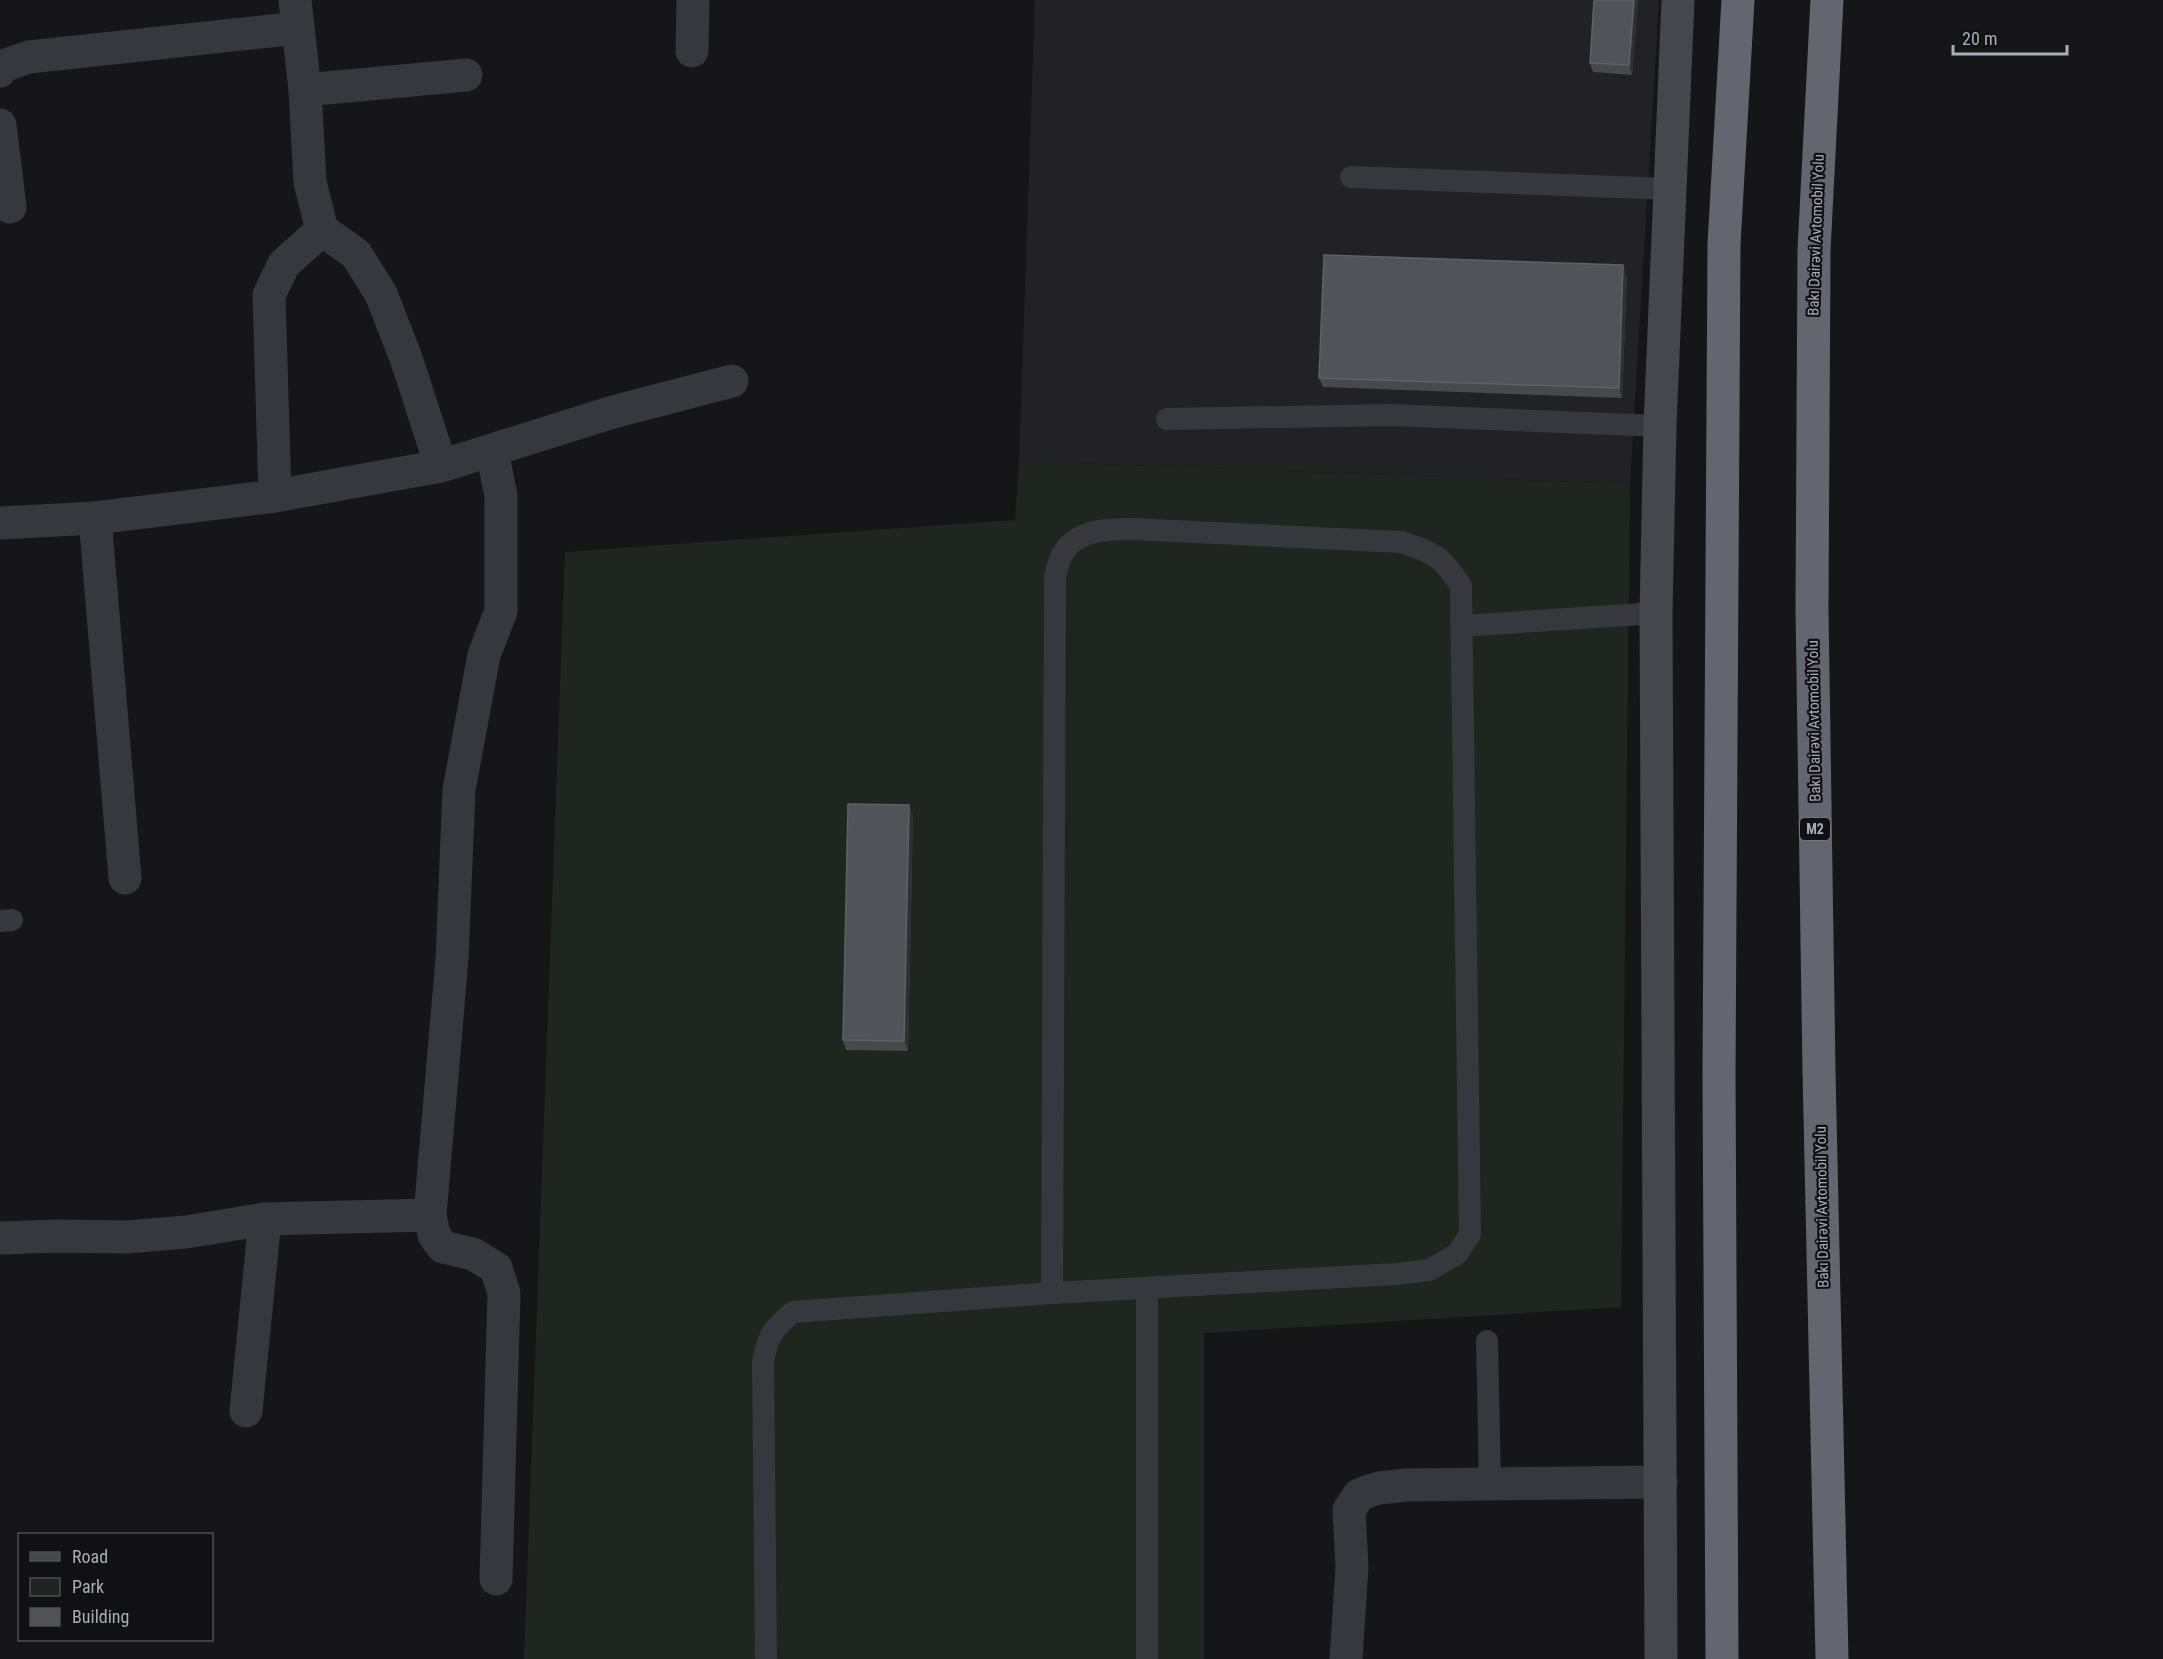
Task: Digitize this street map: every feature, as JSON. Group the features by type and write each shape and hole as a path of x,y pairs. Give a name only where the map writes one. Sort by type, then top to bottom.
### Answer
{"highway":[{"path":"1722,1659 1719,1075 1724,244 1738,0"},
{"name":"Bakı Dairəvi Avtomobil Yolu","path":"1827,0 1814,250 1812,608 1819,1083 1832,1659"}],"main road":[{"path":"1660,1659 1656,613 1660,426 1678,0"}],"street":[{"path":"693,0 693,51"},
{"path":"0,71 3,66 29,57 297,14 305,90 310,183 322,230 356,254 381,294 406,358 441,466"},
{"path":"305,90 466,75"},
{"path":"0,124 10,207"},
{"path":"275,496 269,295 284,264 322,230"},
{"path":"0,523 95,518 275,496 441,466 613,411 732,381"},
{"path":"492,451 501,496 501,611 484,654 459,790 452,959 430,1215 434,1235 443,1247 473,1254 496,1268 504,1293 496,1579"},
{"path":"95,518 125,878"},
{"path":"0,1238 126,1237 186,1232 265,1219 430,1215"},
{"path":"246,1411 265,1219"},
{"path":"1346,1659 1352,1567 1349,1510 1359,1495 1378,1488 1661,1482"}],"lane":[{"path":"1351,177 1669,189"},
{"path":"1167,419 1390,415 1660,426"},
{"path":"766,1659 764,1362 767,1342 776,1327 793,1312 1147,1287 1396,1274 1429,1270 1457,1254 1470,1234 1461,586 1448,565 1430,551 1401,542 1145,529 1100,530 1079,538 1063,553 1055,576 1052,1293"},
{"path":"1462,626 1656,613"},
{"path":"1147,1287 1147,1659"},
{"path":"1487,1341 1490,1484"}],"shaded area":[{"path":"1035,0 1659,0 1630,484 1019,461"}],"green space":[{"path":"1019,461 1630,484 1621,1307 1204,1333 1204,1659 524,1659 565,552 1015,520"}],"building":[{"path":"1594,0 1634,0 1629,65 1590,63"},
{"path":"1324,255 1623,265 1619,388 1319,378"},
{"path":"848,804 909,805 904,1041 843,1040"}]}
